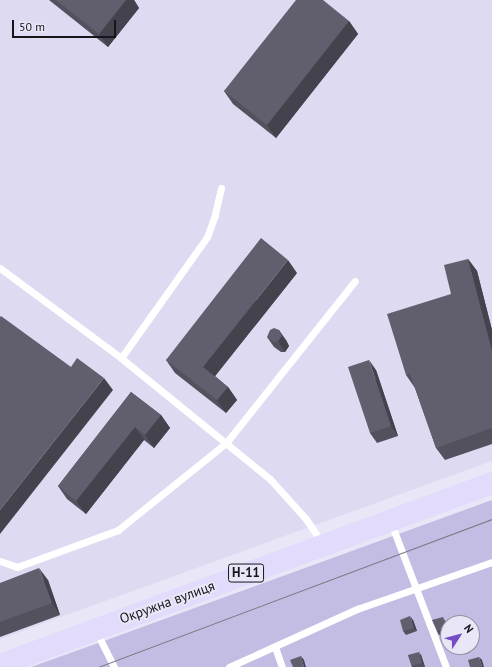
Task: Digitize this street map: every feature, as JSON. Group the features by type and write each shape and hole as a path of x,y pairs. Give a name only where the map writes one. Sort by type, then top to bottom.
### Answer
{"main road":[{"name":"Окружна вулиця","path":"0,665 492,483"}],"lane":[{"path":"121,358 207,237 215,215 221,188"},
{"path":"0,268 121,358 226,443 286,496 306,519 323,545"},
{"path":"0,561 17,568 118,530 226,443 355,282"},
{"path":"390,520 446,667"},
{"path":"229,667 357,609 417,590 492,562"},
{"path":"95,629 114,667"},
{"path":"275,647 282,667"}],"shaded area":[{"path":"0,0 492,0 492,461 0,639"},
{"path":"492,500 492,667 31,667 101,642"}],"building":[{"path":"56,0 126,0 99,34"},
{"path":"296,0 323,0 349,21 267,125 224,91"},
{"path":"261,238 288,260 203,367 228,387 217,400 166,360"},
{"path":"468,259 492,351 492,428 436,448 410,374 406,375 387,314 451,294 444,265"},
{"path":"1,316 71,367 77,358 104,378 0,510 0,317"},
{"path":"274,328 279,330 282,336 278,341 274,342 267,337 270,330"},
{"path":"369,360 391,426 370,433 348,367"},
{"path":"131,392 161,415 145,435 135,427 76,501 58,486"},
{"path":"39,568 52,603 0,622 0,583"},
{"path":"410,616 414,628 403,631 400,620"},
{"path":"440,618 440,630 437,631 432,620"},
{"path":"419,652 422,663 412,666 408,655"},
{"path":"301,656 304,667 293,667 290,660"},
{"path":"479,657 482,667 470,667 468,660"}],"tram line":[{"path":"98,667 492,519"}]}
